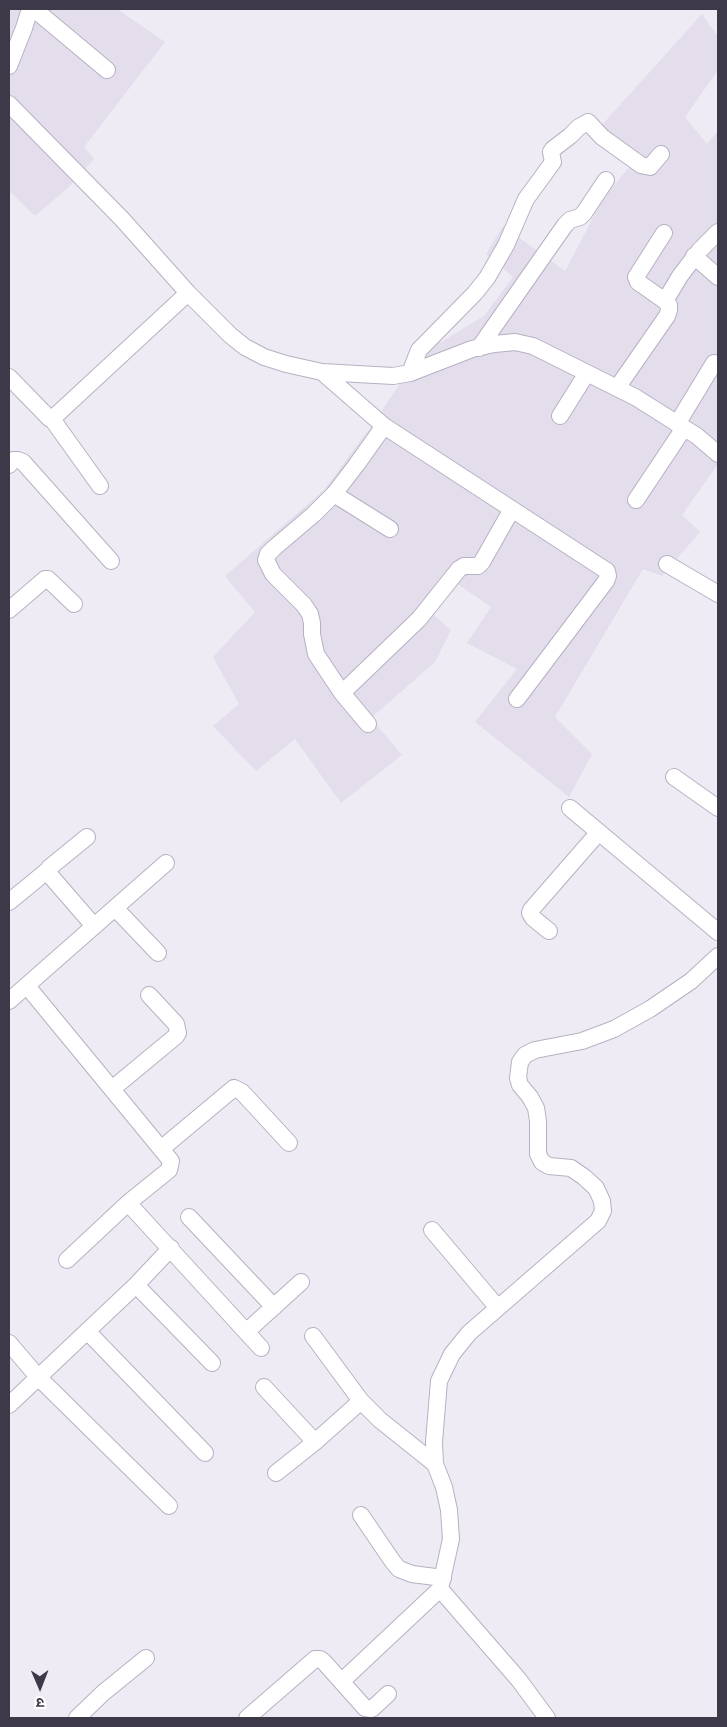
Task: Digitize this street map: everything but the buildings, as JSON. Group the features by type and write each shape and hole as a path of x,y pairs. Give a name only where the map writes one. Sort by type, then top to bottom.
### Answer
{"street":[{"path":"9,66 30,9"},
{"path":"34,9 107,70"},
{"path":"9,45 24,28"},
{"path":"9,104 122,219 188,293 230,335 245,347 264,357 322,372 386,376 410,373 494,344 515,342 532,346 635,397 697,436 718,454"},
{"path":"410,373 419,350 475,294 487,278 506,245 526,199 552,162 552,149 588,122 602,137 641,165 650,167 662,154"},
{"path":"479,348 565,225 570,220 580,217 584,213 606,180"},
{"path":"665,301 694,256 718,232"},
{"path":"617,388 670,310 669,305 665,301 636,280 638,272 664,233"},
{"path":"694,256 718,277"},
{"path":"52,419 188,293"},
{"path":"636,500 681,426 714,363"},
{"path":"322,372 384,426 607,571 608,576 517,699"},
{"path":"560,416 587,373"},
{"path":"9,377 52,419 100,486"},
{"path":"368,724 342,693 316,654 310,614 304,605 273,574 266,560 268,554 274,548 334,494 358,464 384,426"},
{"path":"9,465 13,460 23,462 111,561"},
{"path":"334,494 390,529"},
{"path":"342,693 419,619 459,569 464,566 478,566 482,562 512,509"},
{"path":"667,564 718,594"},
{"path":"9,610 45,579 48,579 74,604"},
{"path":"674,777 718,808"},
{"path":"570,808 718,932"},
{"path":"549,931 533,918 530,913 531,910 599,832"},
{"path":"9,902 87,837"},
{"path":"9,1001 166,863"},
{"path":"48,870 49,874 94,926"},
{"path":"115,908 158,954"},
{"path":"342,1681 442,1584 451,1539 449,1510 436,1464 434,1442 439,1381 444,1368 452,1354 469,1333 598,1221 603,1211 602,1201 596,1188 584,1177 570,1168 549,1166 542,1162 538,1154 536,1108 520,1085 518,1078 520,1062 525,1055 536,1050 582,1041 614,1030 650,1010 691,981 718,956"},
{"path":"27,986 171,1162 170,1170 128,1202 67,1260"},
{"path":"112,1089 178,1033 176,1024 149,995"},
{"path":"161,1149 234,1088 242,1092 289,1143"},
{"path":"128,1202 261,1348"},
{"path":"189,1217 274,1307"},
{"path":"432,1230 498,1308"},
{"path":"9,1405 136,1285 171,1248"},
{"path":"246,1332 301,1282"},
{"path":"136,1285 212,1363"},
{"path":"87,1330 205,1453"},
{"path":"313,1336 361,1401 380,1420 436,1464"},
{"path":"9,1343 38,1377 169,1506"},
{"path":"264,1387 315,1442"},
{"path":"276,1473 315,1442 361,1401"},
{"path":"361,1515 399,1568 442,1584 547,1718"},
{"path":"77,1718 146,1658"},
{"path":"247,1718 315,1659 324,1662 368,1709 373,1708 388,1694"}],"shaded area":[{"path":"9,9 117,9 165,42 84,147 94,159 70,186 35,216 9,191"},
{"path":"702,14 718,37 718,70 685,117 707,144 718,131 718,464 682,515 700,532 662,576 643,569 555,717 592,754 569,797 475,722 517,669 467,643 491,607 443,574 423,605 451,630 435,662 371,718 402,755 341,803 295,739 256,771 213,726 239,704 213,657 255,612 225,576 324,490 375,421 418,356 484,316 513,277 486,254 503,226 565,271 603,199 634,161 600,127"}]}
